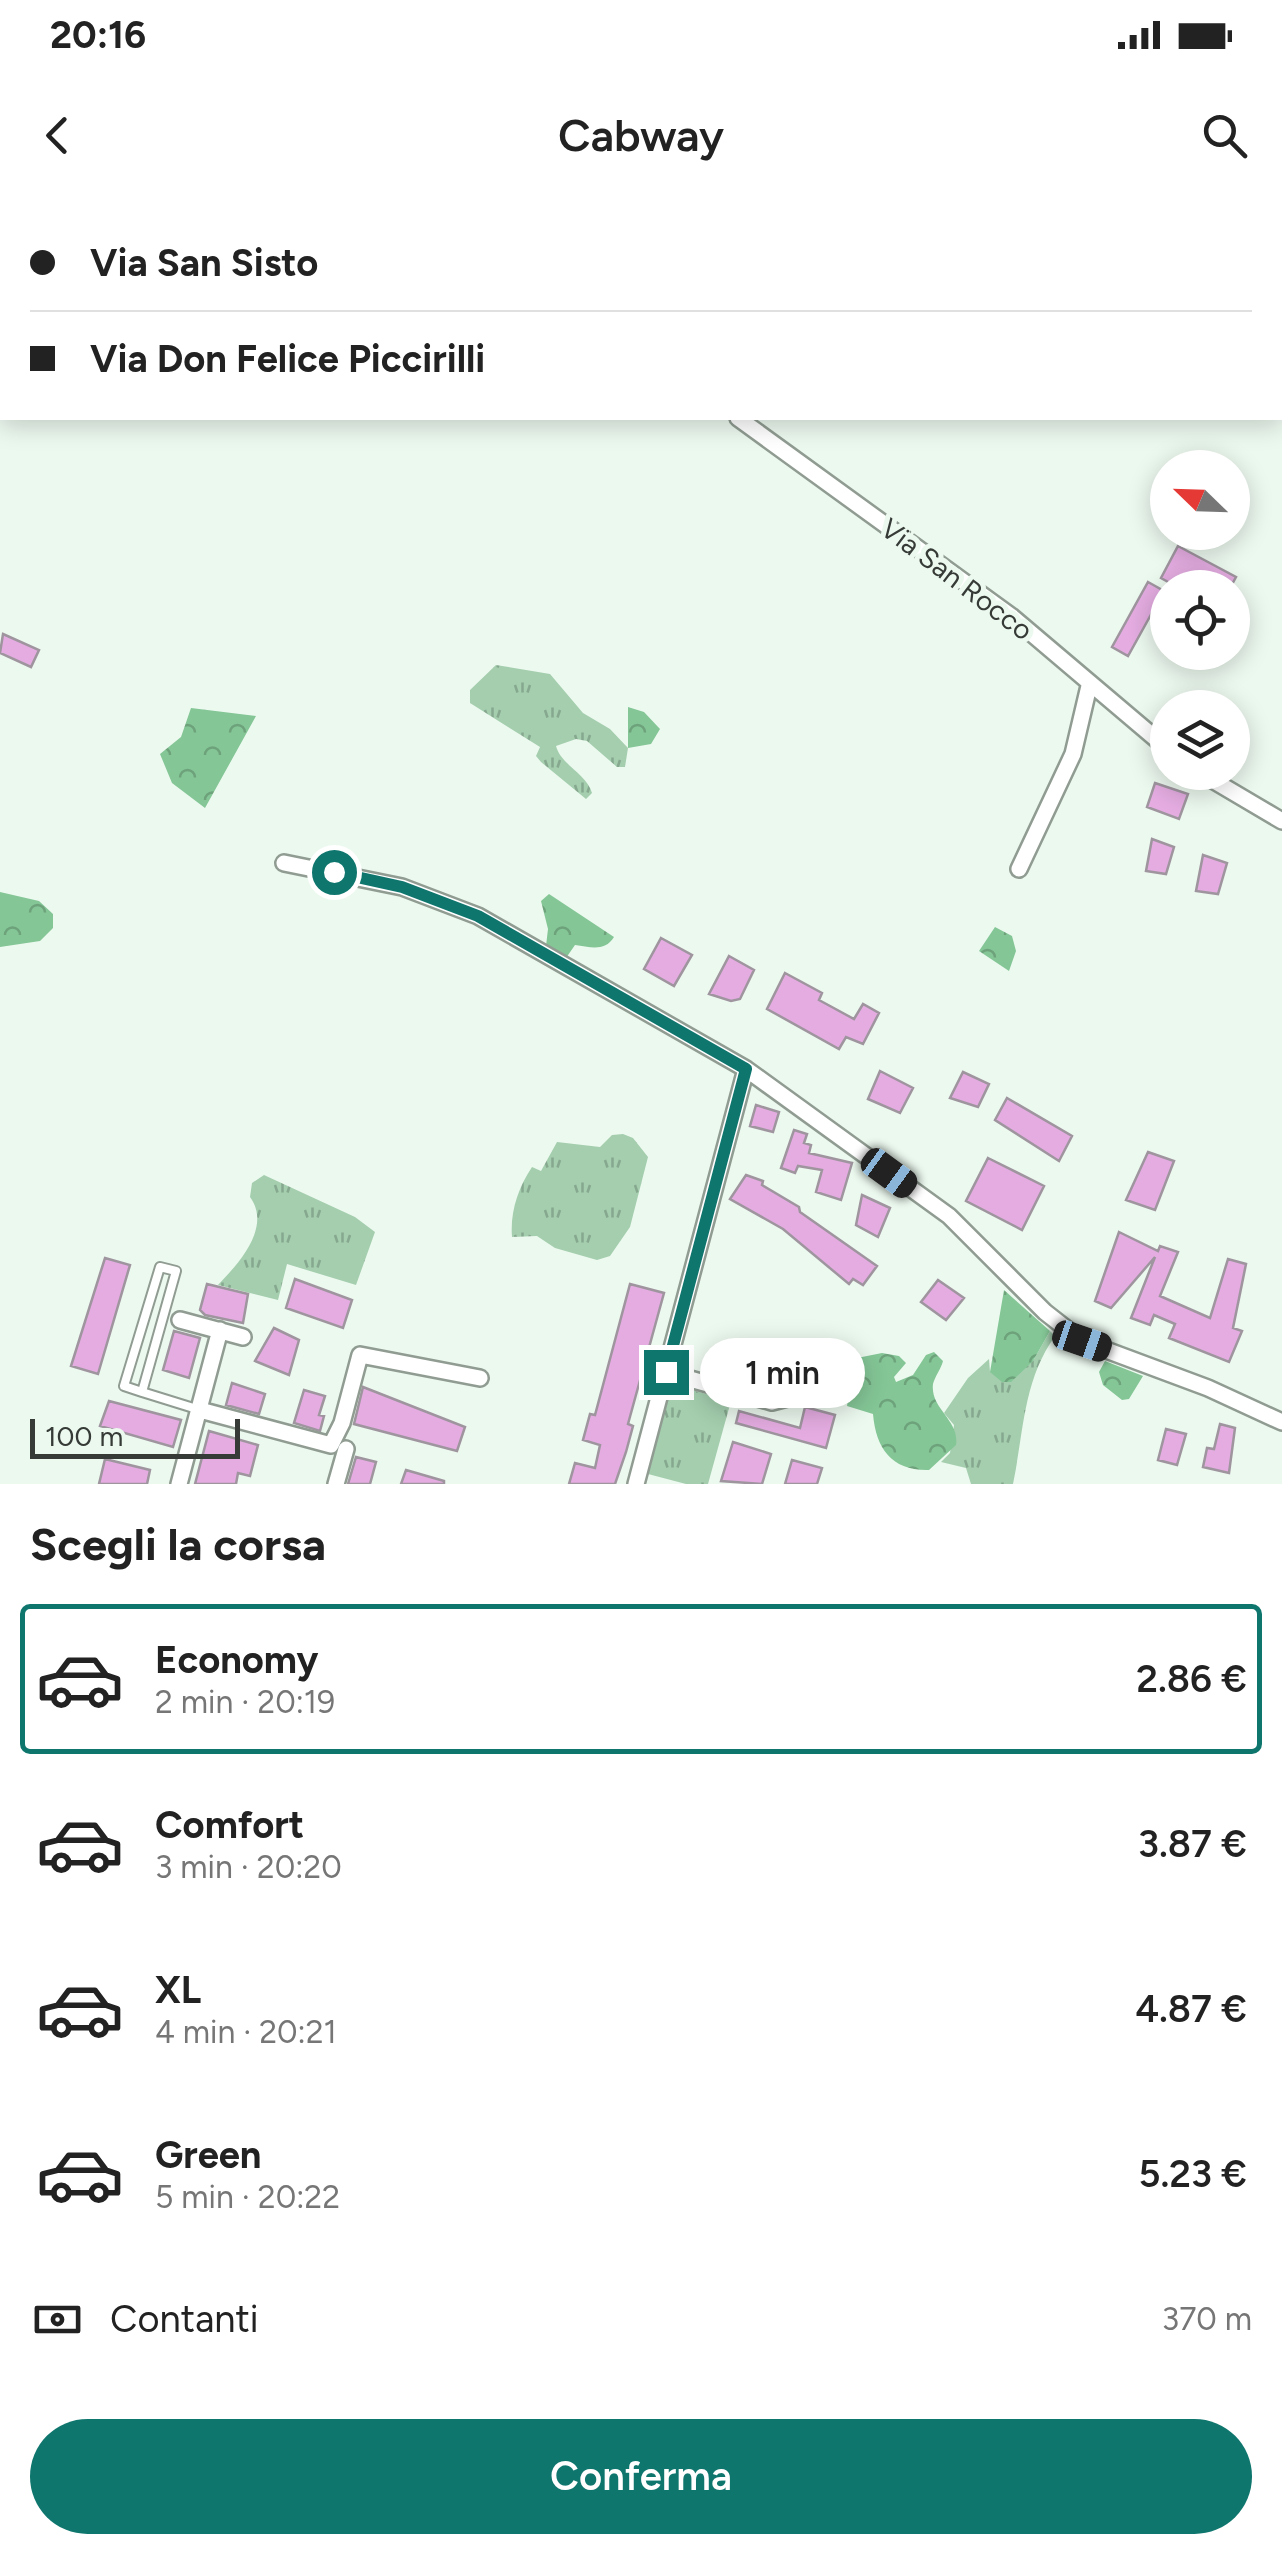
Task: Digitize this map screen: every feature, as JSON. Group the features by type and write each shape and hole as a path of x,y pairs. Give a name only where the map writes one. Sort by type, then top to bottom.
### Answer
{"street":[{"name":"Via San Rocco","path":"741,420 1011,616 1150,735"},
{"path":"1019,869 1073,754 1089,686"},
{"path":"1230,790 1282,820"},
{"path":"284,863 402,887 478,916 746,1069 948,1216 1045,1312 1082,1341 1208,1388 1282,1422"},
{"path":"640,1483 746,1069"},
{"path":"180,1320 243,1337"},
{"path":"179,1484 220,1330"},
{"path":"200,1410 331,1445 342,1424 360,1355 480,1378"},
{"path":"666,1372 772,1402 795,1396"},
{"path":"336,1484 346,1449"}],"lane":[{"path":"142,1392 176,1271 160,1267 124,1386 142,1392 200,1410"}],"green space":[{"path":"496,665 550,674 583,713 610,729 628,748 625,767 617,767 587,741 576,739 556,746 589,786 592,793 586,799 541,762 536,756 540,747 470,703 470,690"},
{"path":"628,707 644,712 660,729 651,744 628,748"},
{"path":"191,708 256,716 205,808 172,783 160,754 181,737"},
{"path":"0,892 39,901 53,914 53,928 40,941 0,947"},
{"path":"549,894 614,937 602,947 575,945 566,958 546,946 548,929 541,901"},
{"path":"995,927 1012,936 1016,951 1009,971 979,951"},
{"path":"612,1135 633,1138 648,1157 630,1227 610,1256 597,1260 555,1248 537,1236 512,1237 514,1209 523,1183 532,1167 541,1171 557,1142 600,1147"},
{"path":"264,1175 355,1217 375,1232 356,1285 287,1264 278,1300 218,1285 250,1244 257,1220 250,1197 252,1183"},
{"path":"1004,1290 1050,1331 1033,1361 1011,1382 1002,1382 990,1372"},
{"path":"1050,1331 1055,1336 1036,1371 1013,1484 971,1484 966,1468 941,1462 950,1453 954,1425 944,1413 968,1378 989,1359 990,1372 1033,1361"},
{"path":"934,1352 943,1361 933,1393 954,1428 956,1445 929,1470 905,1467 882,1447 873,1414 847,1406 849,1393 839,1369 842,1361 882,1353 899,1356 906,1363 894,1377 896,1382 913,1375 926,1355"},
{"path":"1105,1361 1143,1376 1129,1399 1122,1400 1103,1385 1099,1372"},
{"path":"671,1384 731,1401 708,1484 686,1484 648,1474"}],"building":[{"path":"1176,550 1185,550 1223,570 1165,570"},
{"path":"1150,583 1150,616 1128,656 1112,647"},
{"path":"3,634 39,650 31,667 0,653"},
{"path":"1153,790 1188,794 1179,819 1147,807"},
{"path":"1152,839 1174,847 1166,874 1146,871"},
{"path":"1203,855 1227,863 1218,894 1196,891"},
{"path":"661,938 692,955 674,986 644,969"},
{"path":"729,956 754,970 740,999 731,1001 709,994"},
{"path":"785,973 822,993 819,1000 854,1019 863,1004 879,1013 863,1044 846,1037 839,1049 767,1009"},
{"path":"880,1071 913,1088 900,1113 868,1099"},
{"path":"963,1072 989,1084 978,1107 950,1098"},
{"path":"1007,1098 1072,1136 1059,1161 995,1120"},
{"path":"756,1105 779,1112 773,1132 750,1126"},
{"path":"794,1130 807,1134 804,1143 811,1145 809,1153 852,1163 841,1200 816,1192 822,1170 798,1166 795,1173 781,1168"},
{"path":"1148,1152 1174,1161 1155,1210 1126,1200"},
{"path":"988,1158 1044,1186 1022,1230 966,1201"},
{"path":"746,1175 763,1181 762,1185 799,1207 800,1212 877,1266 863,1285 853,1279 849,1284 783,1229 730,1199"},
{"path":"862,1195 890,1208 878,1237 856,1225"},
{"path":"1119,1232 1158,1251 1160,1246 1178,1252 1160,1296 1210,1318 1228,1259 1246,1264 1233,1328 1242,1331 1229,1362 1169,1338 1175,1324 1154,1315 1150,1325 1131,1318 1155,1257 1111,1308 1095,1301"},
{"path":"105,1258 130,1265 98,1374 71,1366"},
{"path":"295,1279 352,1300 343,1328 286,1308"},
{"path":"938,1280 964,1298 946,1320 921,1302"},
{"path":"207,1284 248,1294 243,1323 205,1315 200,1310"},
{"path":"630,1284 664,1293 628,1424 633,1426 626,1452 615,1484 569,1484 575,1463 595,1468 600,1445 583,1440 590,1414 595,1415"},
{"path":"274,1328 299,1340 289,1375 255,1361"},
{"path":"174,1331 200,1338 189,1378 163,1370"},
{"path":"232,1383 265,1394 259,1414 226,1405"},
{"path":"363,1387 465,1427 457,1451 354,1424"},
{"path":"304,1390 325,1396 319,1415 324,1416 320,1431 294,1423"},
{"path":"109,1401 181,1420 173,1447 100,1426"},
{"path":"805,1407 835,1415 826,1448 736,1423 739,1411 800,1428"},
{"path":"1220,1424 1235,1428 1229,1473 1203,1467 1207,1448 1214,1449"},
{"path":"1166,1429 1186,1434 1177,1465 1158,1460"},
{"path":"209,1431 258,1445 250,1476 238,1473 236,1484 195,1484"},
{"path":"733,1442 771,1454 762,1484 721,1481"},
{"path":"356,1457 376,1462 370,1484 348,1484"},
{"path":"105,1459 150,1470 147,1484 99,1484"},
{"path":"792,1460 822,1468 817,1484 785,1484"},
{"path":"406,1470 444,1481 444,1484 401,1484"}],"route":[{"path":"334,872 402,887 478,916 746,1069 666,1372"}]}
